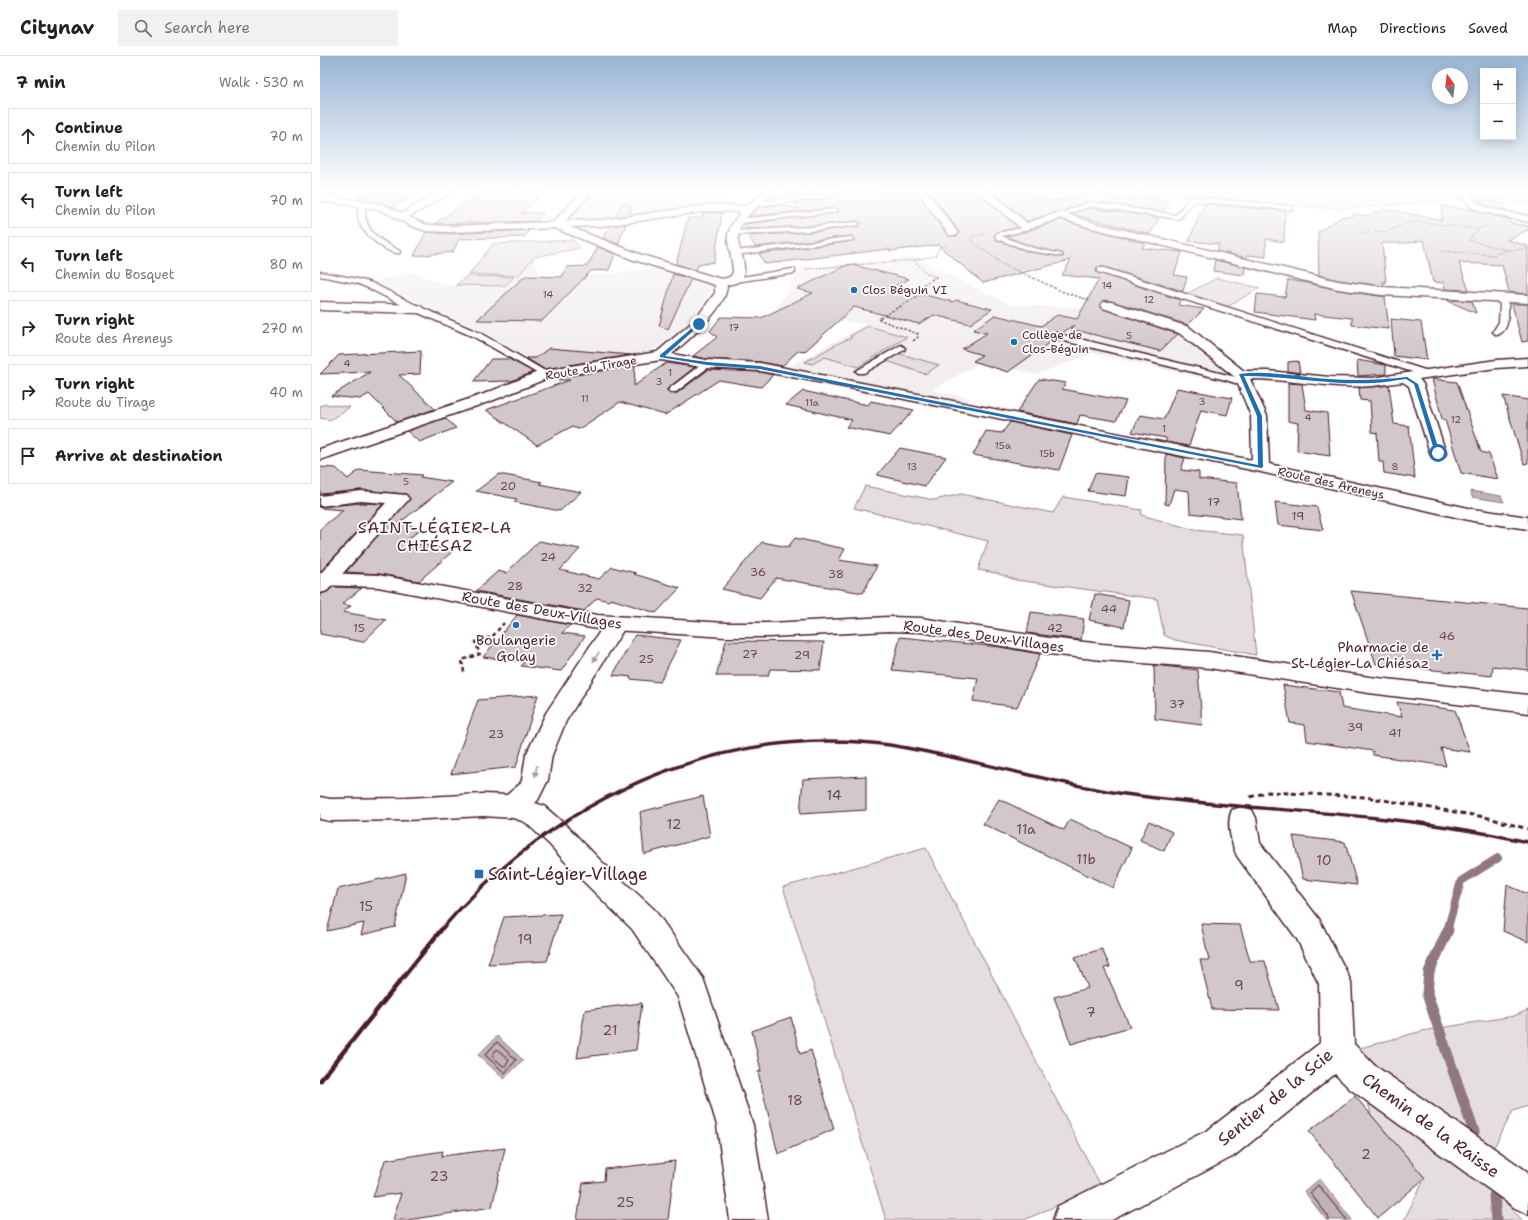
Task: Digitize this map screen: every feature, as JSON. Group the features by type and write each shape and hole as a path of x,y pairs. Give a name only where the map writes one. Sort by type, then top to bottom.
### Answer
{"street":[{"path":"606,245 687,273 728,282"},
{"path":"661,356 699,324 728,282 740,273 732,245"},
{"path":"1174,245 1338,285 1382,291 1528,299"},
{"path":"1107,305 1184,330 1243,379 1259,416 1261,467"},
{"path":"320,306 417,309"},
{"name":"Route des Areneys","path":"661,356 707,364 760,368 1261,467 1458,512 1528,523"},
{"name":"Route du Tirage","path":"320,456 489,397 545,374 661,356"},
{"path":"1243,379 1268,375 1330,381 1372,382 1496,364 1528,362"},
{"path":"1407,378 1416,384 1438,453"},
{"path":"320,501 361,496 400,499 322,581"},
{"name":"Route des Deux-Villages","path":"322,581 378,581 597,622 616,624 695,629 761,630 888,624 916,625 1049,646 1102,652 1210,660 1369,685 1528,704"},
{"path":"513,807 529,792 535,780 539,755 555,719 616,624"},
{"path":"320,808 330,810 407,809 483,805 513,807 534,814 559,836 591,870 643,919 692,989 735,1125 749,1220"},
{"name":"Sentier de la Scie","path":"1072,1220 1221,1144 1336,1051 1335,982 1308,929 1247,847 1242,818"},
{"name":"Chemin de la Raisse","path":"1336,1051 1362,1077 1528,1195"}],"lane":[{"path":"386,245 398,252"},
{"path":"735,253 799,245"},
{"path":"1019,245 1032,250 1060,255"},
{"path":"1101,270 1428,374"},
{"path":"728,282 792,271"},
{"path":"320,274 364,283 417,309 477,334 545,374"},
{"path":"1497,297 1504,303 1504,319 1500,329 1497,332"},
{"path":"1055,336 1229,378 1243,379"},
{"path":"861,371 901,348"},
{"path":"673,390 707,364"}],"path":[{"path":"978,245 1002,264 1062,291 1107,305"},
{"path":"1489,245 1507,250 1528,249"},
{"path":"792,271 842,265 913,260 935,256 940,247 947,246"},
{"path":"1441,251 1494,255 1507,250"},
{"path":"901,348 918,337 918,334 878,319 924,293 914,290 936,277 925,272 913,260"},
{"path":"464,672 462,660 480,654 475,642 492,637 505,622 505,617"},
{"path":"1242,818 1244,798 1268,792 1307,793 1365,797 1485,817 1528,829"}],"shaded area":[{"path":"492,245 578,245 580,248 534,257 518,276 469,274"},
{"path":"534,257 539,275 590,276 664,268 715,285 687,327 650,352 552,368 537,364 478,329 373,282 411,272 450,286 456,285 469,274 482,259"},
{"name":"Collège de Clos-Béguin","path":"918,257 943,272 1011,305 1085,308 1162,324 1179,331 1241,375 1247,388 1093,353 1035,375 1002,366 979,363 932,390 970,398 966,404 781,372 866,324 774,313 801,268"},
{"path":"467,276 514,277 504,286 456,285"},
{"path":"1217,278 1260,288 1225,308 1184,295"},
{"path":"868,326 907,337 858,367 825,357 812,364 805,362 852,337 850,336"},
{"path":"897,353 939,365 925,374 884,360"},
{"path":"325,404 350,407 330,420 320,418 320,406"},
{"path":"865,486 934,500 961,494 1053,513 1063,497 1142,510 1141,515 1195,530 1243,535 1256,655 1175,640 1164,635 1157,599 1016,580 996,573 978,570 988,541 854,508"},
{"path":"926,848 1101,1186 1024,1220 886,1220 783,887"},
{"path":"1528,1010 1528,1106 1513,1111 1485,1164 1507,1204 1522,1220 1404,1220 1425,1178 1371,1115 1362,1077 1337,1051 1364,1047 1422,1031 1514,1016"}],"water":[{"path":"1471,491 1501,496 1504,502 1472,497"},
{"path":"497,1036 523,1060 504,1079 478,1055"},
{"path":"1320,1179 1352,1220 1326,1220 1304,1191"}],"building":[{"path":"419,245 456,245 453,252 414,256"},
{"path":"681,245 717,245 714,262 698,265 696,270 676,264"},
{"path":"754,245 770,245 755,247"},
{"path":"822,245 935,245 890,251 889,249 765,264 759,254"},
{"path":"938,245 1011,245 1029,252 1062,257 1064,256 1062,253 1029,245 1144,245 1142,248 1182,252 1174,275 1187,277 1183,291 1104,267 1097,267 1096,272 1180,300 1178,305 1204,309 1188,325 1111,301 1103,300 1100,304 1103,309 1178,334 1160,351 1071,329 1074,325 1062,333 1052,333 1050,337 1053,340 1008,372 973,361 982,355 962,349 987,333 973,330 995,315 1041,326 1057,315 1077,319 1099,279 1062,275 1071,260 983,283"},
{"path":"1219,245 1266,245 1266,257 1247,255 1247,258 1217,251"},
{"path":"1318,245 1382,245 1386,283 1383,282 1384,286 1338,280 1319,275"},
{"path":"1425,245 1528,246 1528,294 1509,292 1502,265 1459,263 1469,290 1445,289 1444,283 1433,282"},
{"path":"598,247 615,254 609,270 591,271 542,321 477,320 525,276 562,277 567,267 587,266"},
{"path":"1215,260 1245,267 1244,275 1213,271"},
{"path":"849,264 909,279 893,287 953,302 956,300 992,309 970,324 934,315 919,324 854,307 804,352 798,351 782,366 760,362 707,359 693,356 717,337 710,331 721,317 761,318 813,293 797,289"},
{"path":"673,274 691,279 668,329 659,326"},
{"path":"1288,280 1338,290 1385,297 1389,329 1352,325 1352,318 1314,314 1315,320 1255,312 1257,294 1285,297"},
{"path":"1448,301 1472,301 1476,313"},
{"path":"1512,304 1528,304 1528,341 1522,342"},
{"path":"1391,319 1421,322 1427,360 1394,356"},
{"path":"549,348 631,355 544,369 526,358 536,358"},
{"path":"421,351 420,374 399,375 435,409 397,422 369,394 360,399 331,396 370,372 320,374 339,355"},
{"path":"491,359 509,359 533,372 511,381 473,382"},
{"path":"1357,360 1386,365 1386,374 1358,376"},
{"path":"1298,361 1300,373 1288,371 1288,362"},
{"path":"666,363 695,367 667,389 670,394 677,393 708,370 760,372 773,375 761,387 719,380 665,415 620,402 579,429 571,427 537,445 486,410 570,380 546,380 548,379 635,366 634,386"},
{"path":"1039,379 1066,383 1062,389 1126,401 1116,421 1080,415 1077,424 1017,412"},
{"path":"1432,379 1457,382 1481,452 1489,454 1498,479 1461,473 1445,420 1442,419"},
{"path":"1288,383 1302,384 1306,410 1327,413 1330,456 1297,451 1298,423 1288,421"},
{"path":"1389,385 1394,424 1409,426 1415,478 1384,473 1383,462 1379,462 1377,433 1372,432 1370,401 1360,400 1359,388"},
{"path":"1177,388 1232,398 1227,415 1201,410 1189,446 1166,442 1166,438 1132,432 1140,415 1164,419"},
{"path":"803,391 868,405 871,401 914,410 890,436 846,427 852,420 786,405"},
{"path":"1503,396 1528,400 1528,463 1524,464"},
{"path":"445,418 456,428 419,442 407,431"},
{"path":"1010,422 1072,435 1059,470 973,455 986,431 1002,433"},
{"path":"900,448 946,457 925,486 877,475"},
{"path":"1166,454 1185,458 1181,470 1199,472 1199,479 1237,483 1241,519 1190,513 1189,491 1174,489 1169,505 1165,504"},
{"path":"320,467 336,468 348,479 359,470 422,475 420,477 452,482 399,523 422,528 405,542 454,550 419,581 380,574 346,572 410,499 406,494 361,490 320,494"},
{"path":"1095,473 1129,477 1126,496 1088,491"},
{"path":"499,474 542,482 539,484 581,492 560,511 514,502 517,499 476,491"},
{"path":"1275,502 1317,507 1323,530 1278,525"},
{"path":"361,503 383,504 320,572 320,529 343,510 320,507"},
{"path":"795,538 845,549 839,560 877,566 863,593 776,578 760,598 722,589 762,542 788,547"},
{"path":"539,541 580,549 560,570 599,579 612,567 636,573 634,574 680,588 656,613 611,599 609,601 597,598 584,611 476,591 498,571 506,573"},
{"path":"333,587 362,588 342,604 351,606 343,612 386,620 363,642 320,634 320,594 327,592"},
{"path":"1351,591 1528,608 1528,670 1493,666 1492,676 1376,664"},
{"path":"1095,594 1129,600 1124,627 1089,620"},
{"path":"1031,612 1084,619 1081,640 1027,633"},
{"path":"517,615 570,625 562,633 585,636 561,671 521,666 524,662 483,657"},
{"path":"635,635 681,640 660,682 630,679 631,677 613,675"},
{"path":"900,637 1000,647 1040,654 1017,707 973,701 978,678 892,670"},
{"path":"726,641 824,642 820,670 770,669 768,676 716,676"},
{"path":"1154,665 1198,670 1202,725 1155,719"},
{"path":"1283,685 1339,692 1342,708 1402,717 1397,702 1455,710 1470,752 1441,748 1446,766 1373,755 1373,751 1307,741 1305,725 1290,723"},
{"path":"538,695 516,767 451,774 478,700"},
{"path":"866,776 866,810 800,814 803,779"},
{"path":"703,796 710,836 644,854 640,812"},
{"path":"999,799 1064,830 1070,819 1132,848 1113,888 983,824"},
{"path":"1149,821 1172,832 1164,851 1140,840"},
{"path":"1293,836 1345,842 1357,885 1303,879"},
{"path":"406,873 395,927 361,935 364,923 327,931 338,889"},
{"path":"1507,885 1528,894 1528,942 1503,931"},
{"path":"561,914 547,961 488,964 504,917"},
{"path":"1201,924 1240,925 1250,961 1265,961 1279,1010 1212,1009 1200,960 1209,960"},
{"path":"1102,949 1110,967 1104,968 1130,1027 1071,1044 1054,997 1088,988 1075,957"},
{"path":"642,1003 636,1050 577,1058 585,1010"},
{"path":"791,1017 800,1054 811,1050 834,1129 778,1154 758,1072 761,1071 752,1031"},
{"path":"1355,1096 1425,1178 1378,1218 1309,1131"},
{"path":"505,1148 492,1207 407,1220 393,1220 401,1193 373,1197 385,1160 443,1151 442,1156"},
{"path":"675,1161 668,1220 577,1220 583,1183 604,1181 605,1169"}],"waterway":[{"path":"1447,931 1461,881 1498,858"},
{"path":"1448,930 1429,972 1427,994 1474,1132"},
{"path":"1494,1196 1496,1220"}],"railway":[{"path":"440,931 484,885 533,844 586,809 642,781 701,759 762,746 825,741 890,745 949,756 1066,783 1125,794 1188,802 1396,820 1490,834 1528,842"},
{"path":"320,1081 441,930"}],"place":[{"name":"Clos Béguin VI","path":"854,290"},
{"name":"Collège de Clos-Béguin","path":"1014,342"},
{"name":"Boulangerie Golay","path":"516,625"},
{"name":"Pharmacie de St-Légier-La Chiésaz","path":"1437,655"},
{"name":"Saint-Légier-Village","path":"479,874"}],"district":[{"name":"SAINT-LÉGIER-LA CHIÉSAZ","path":"435,536"}],"route":[{"path":"699,324 661,356 707,364 760,368 860,386 1069,430 1261,467 1259,416 1241,375 1268,375 1330,381 1372,382 1407,378 1416,384 1438,453"}]}
